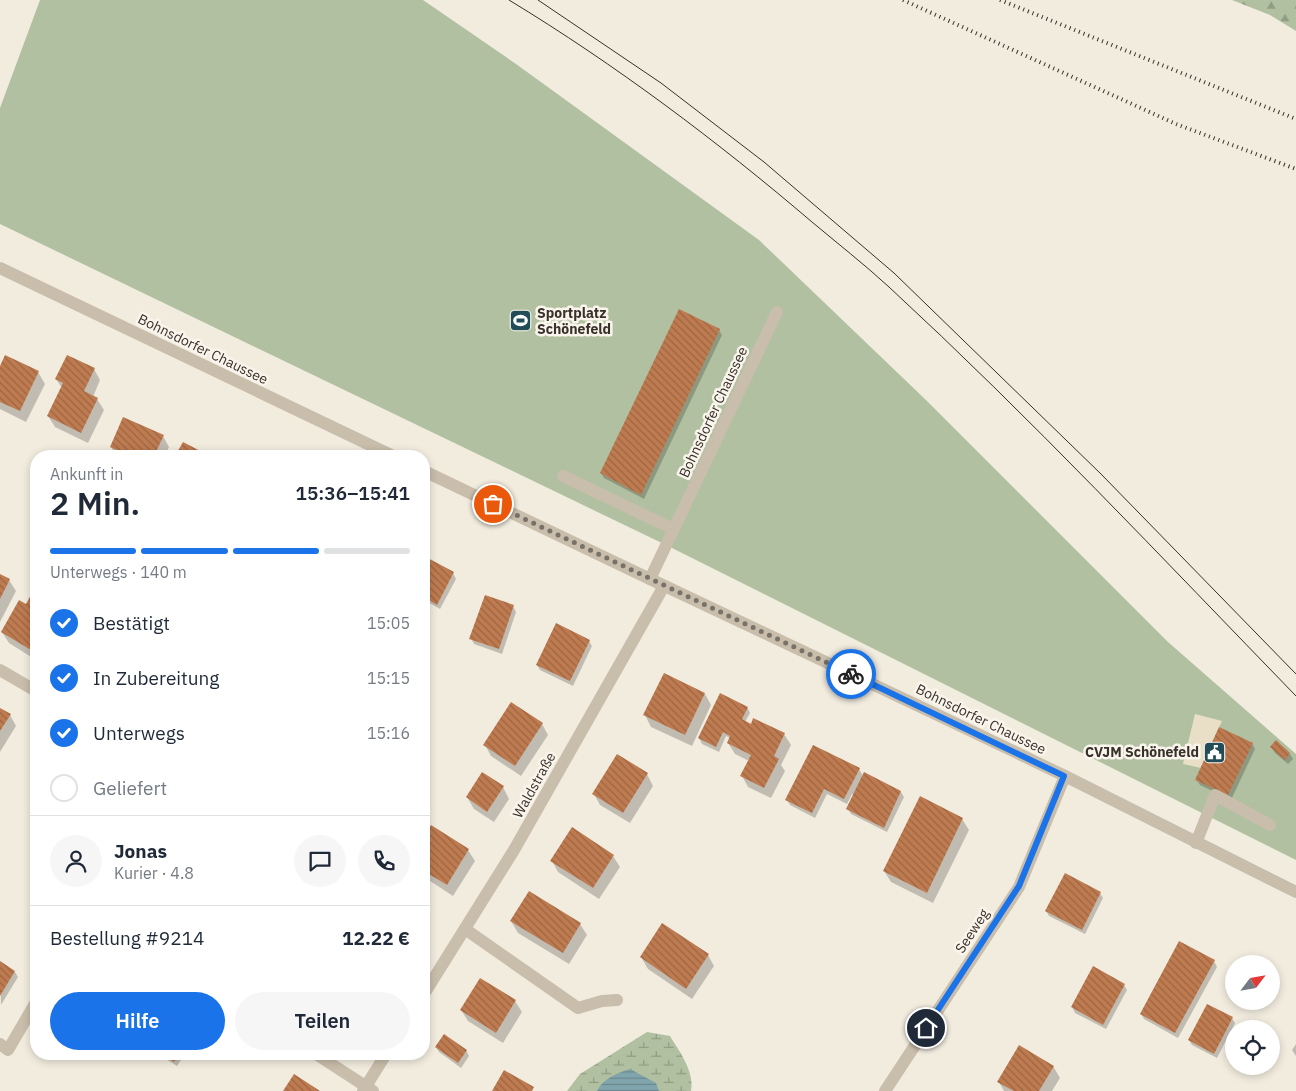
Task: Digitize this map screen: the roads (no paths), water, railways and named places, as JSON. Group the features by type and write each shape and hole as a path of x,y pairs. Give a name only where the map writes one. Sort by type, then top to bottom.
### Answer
{"street":[{"name":"Bohnsdorfer Chaussee","path":"0,268 380,450"},
{"name":"Bohnsdorfer Chaussee","path":"650,580 777,312"},
{"name":"Bohnsdorfer Chaussee","path":"430,474 1064,776 1296,892"},
{"path":"563,476 673,529"},
{"name":"Waldstraße","path":"430,984 514,850 664,586"},
{"path":"0,670 30,688"},
{"name":"Seeweg","path":"885,1091 1019,886 1064,776"},
{"path":"1196,843 1214,795 1270,825"},
{"path":"465,929 578,1008 602,1001 617,1000"},
{"path":"0,1044 8,1050 30,1012"},
{"path":"324,1060 367,1090 383,1060"}],"water":[{"path":"630,1069 656,1083 659,1091 597,1091 607,1079"}],"tram line":[{"path":"509,0 627,77 703,133 880,278 1044,437 1296,696"},
{"path":"538,0 661,83 764,162 894,273 1101,474 1296,674"}],"railway":[{"path":"903,0 1176,124 1296,169"},
{"path":"1000,0 1296,119"}],"place":[{"name":"Sportplatz Schönefeld","path":"521,321"},
{"name":"CVJM Schönefeld","path":"1215,752"}]}
